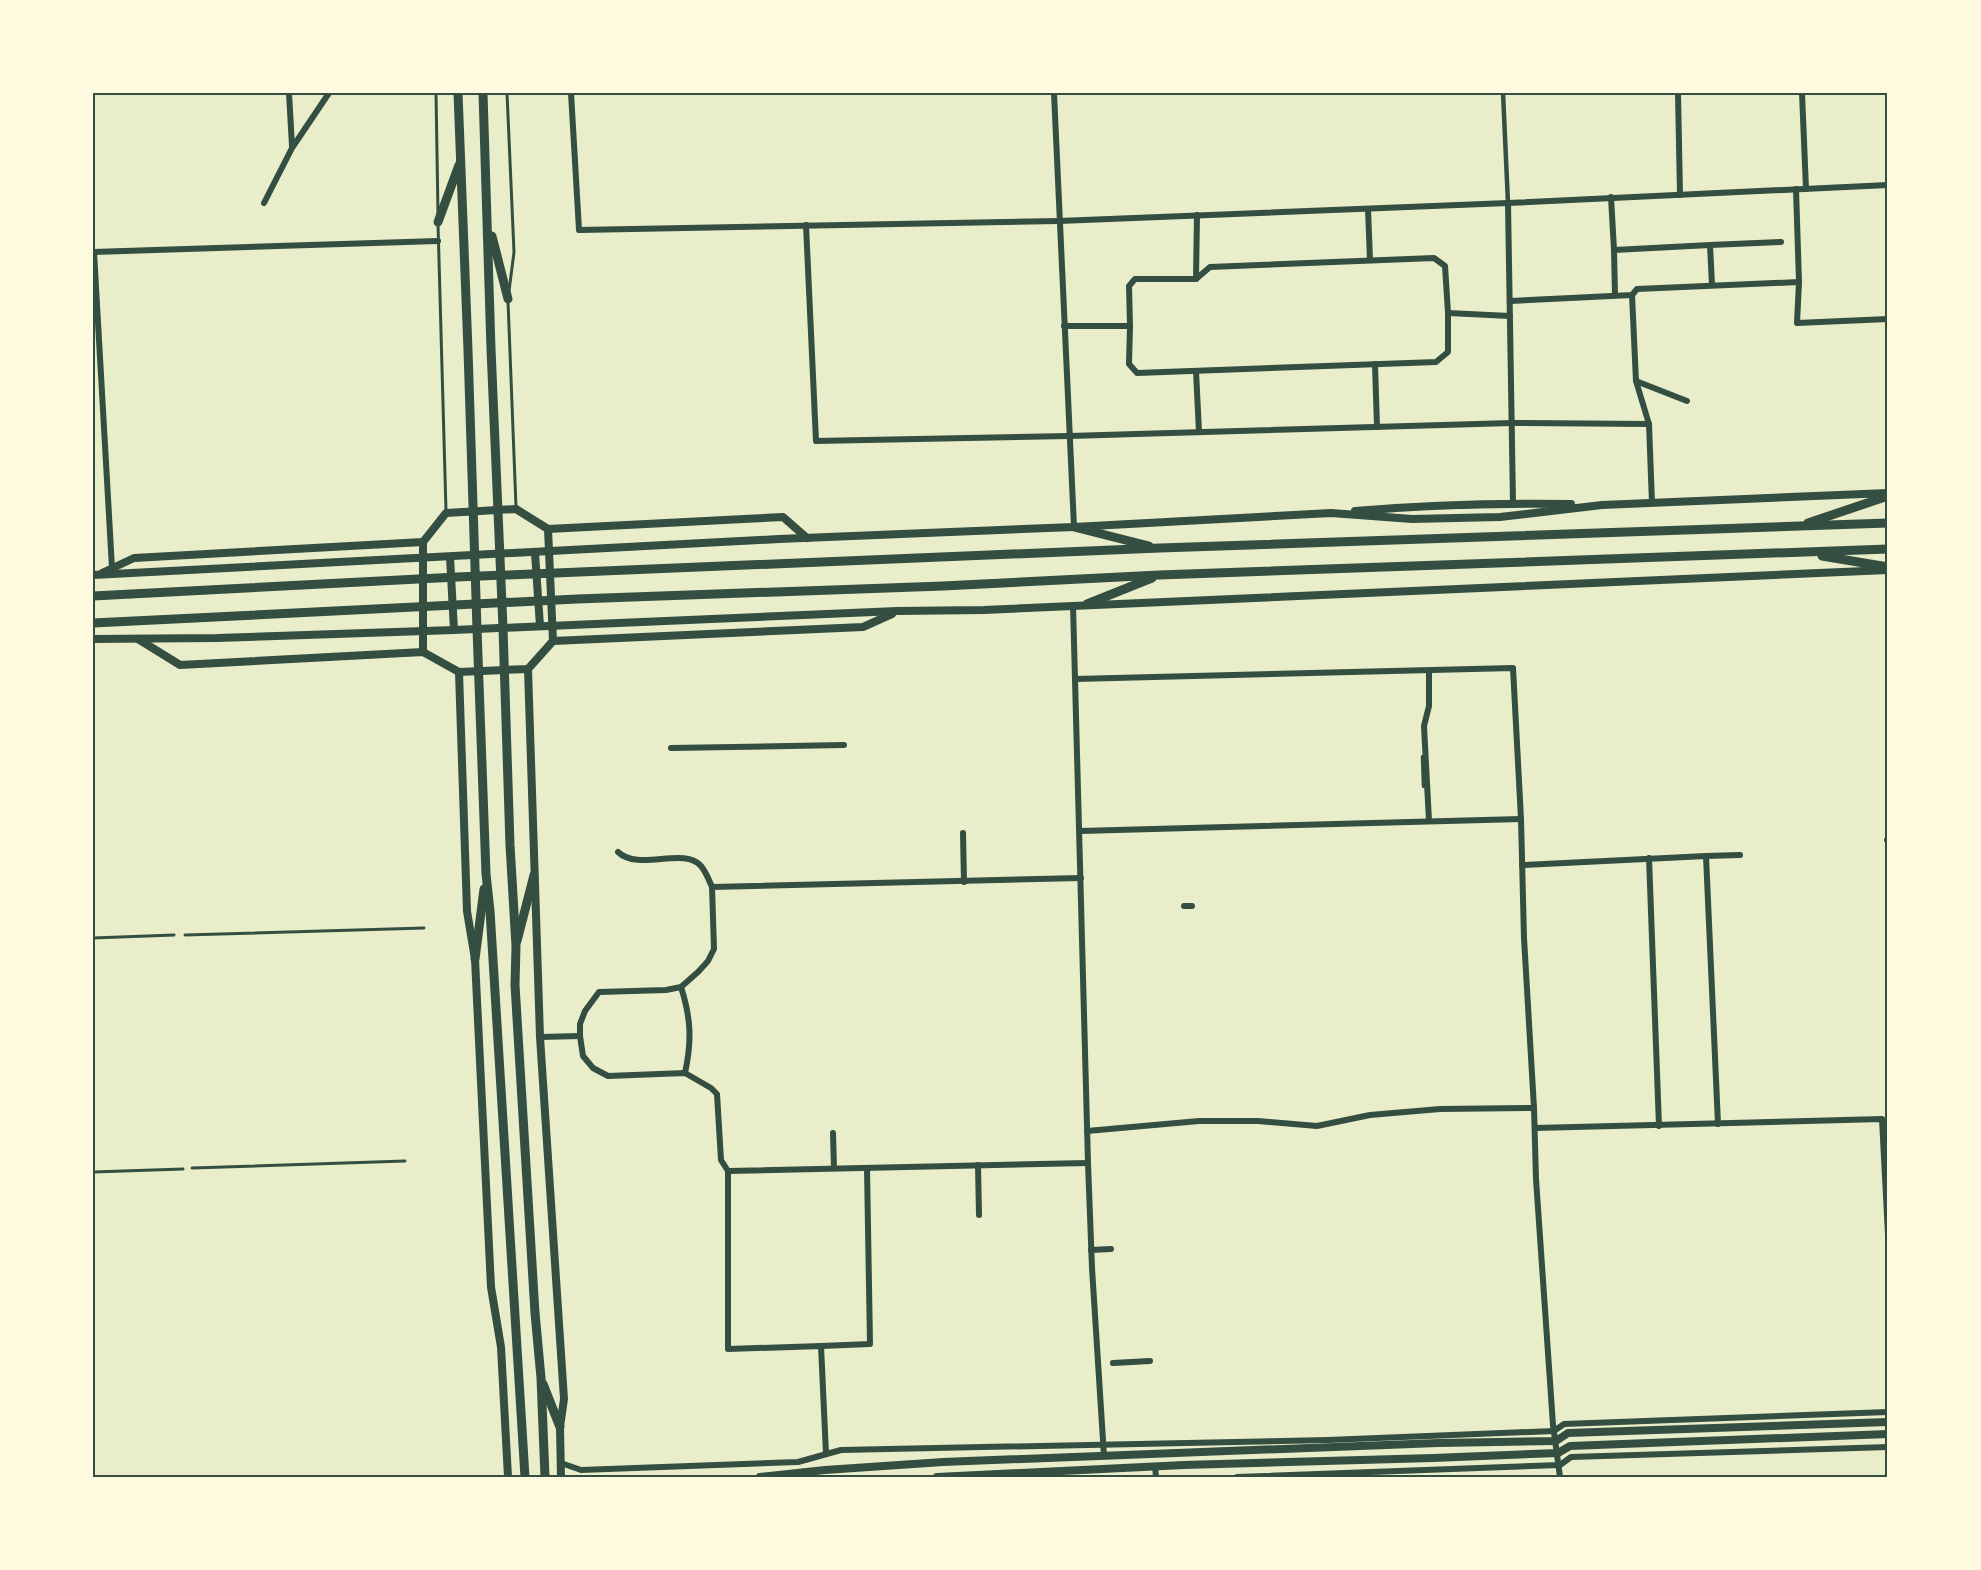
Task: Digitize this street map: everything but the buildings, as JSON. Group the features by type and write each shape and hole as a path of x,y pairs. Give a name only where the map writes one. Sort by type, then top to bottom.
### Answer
{"main road":[{"path":"458,93 486,874 525,1477"},
{"path":"483,93 510,845 516,946 515,985 541,1377 545,1477"},
{"path":"438,222 461,160"},
{"path":"487,219 508,299"},
{"path":"1797,526 1888,495"},
{"path":"93,596 457,577 1160,548 1888,523"},
{"path":"1074,527 1160,548"},
{"path":"93,623 1159,575 1888,549"},
{"path":"1801,552 1888,568"},
{"path":"1087,604 1159,575"},
{"path":"475,959 486,874"},
{"path":"516,946 534,875"},
{"path":"541,1377 560,1427"}],"street":[{"path":"289,93 292,148"},
{"path":"264,203 292,148 329,93"},
{"path":"571,93 579,230 1059,220 1368,209 1888,185"},
{"path":"1054,93 1074,527"},
{"path":"1503,93 1508,203 1514,503"},
{"path":"1678,93 1680,195"},
{"path":"1802,93 1806,189"},
{"path":"1796,189 1799,282 1797,322 1888,319"},
{"path":"1611,197 1616,295"},
{"path":"1368,209 1370,260"},
{"path":"1196,279 1197,215"},
{"path":"806,225 816,441 1512,423 1649,424"},
{"path":"112,568 94,252 438,241"},
{"path":"1614,250 1781,242"},
{"path":"1710,245 1712,285"},
{"path":"1434,258 1445,266 1448,352 1436,362 1137,373 1129,364 1129,286 1135,279 1196,279 1210,267 1370,260 1434,258"},
{"path":"1652,503 1649,424 1636,381 1632,295 1637,289 1799,282"},
{"path":"1510,301 1632,295"},
{"path":"1448,314 1510,316"},
{"path":"1064,326 1130,326"},
{"path":"1375,364 1377,427"},
{"path":"1196,371 1199,432"},
{"path":"1636,381 1687,401"},
{"path":"96,574 779,539 1074,527 1409,507 1514,503 1602,505 1888,495"},
{"path":"1331,513 1412,519 1500,517 1602,505"},
{"path":"423,652 423,542 446,513 516,509 548,529 783,517 807,538"},
{"path":"548,529 553,641 528,669 540,1037 564,1399 560,1427 561,1477"},
{"path":"96,574 135,558 423,542"},
{"path":"535,553 540,626"},
{"path":"450,557 454,630"},
{"path":"93,639 217,638 897,611 984,610 1888,568"},
{"path":"1073,605 1091,1250 1104,1456"},
{"path":"553,641 863,627 897,611"},
{"path":"136,639 180,665 423,652 459,672 528,669"},
{"path":"1075,680 1513,668 1538,1208 1554,1431 1560,1477"},
{"path":"1429,671 1429,706 1424,726 1429,821"},
{"path":"459,672 467,911 475,959 491,1287 501,1347 508,1477"},
{"path":"1422,731 1424,786"},
{"path":"671,748 844,745"},
{"path":"1080,831 1521,819"},
{"path":"963,833 964,882"},
{"path":"618,852 624,858 634,861 694,860 701,865 712,887 714,949 708,961 681,987 666,990 599,993 585,1011 580,1024 580,1036 583,1056 592,1068 608,1076 685,1073 717,1094 721,1160 728,1171 728,1349 870,1344 867,1168"},
{"path":"1522,865 1740,855"},
{"path":"1706,856 1719,1124"},
{"path":"1649,858 1659,1126"},
{"path":"712,887 1081,878"},
{"path":"1184,906 1192,906"},
{"path":"681,987 687,1007 691,1047 685,1073"},
{"path":"540,1037 580,1036"},
{"path":"1087,1131 1199,1121 1258,1121 1317,1126 1370,1115 1440,1108 1534,1108"},
{"path":"1535,1128 1882,1119 1888,1235"},
{"path":"833,1133 834,1168"},
{"path":"728,1171 1088,1163"},
{"path":"978,1165 979,1215"},
{"path":"1091,1250 1111,1249"},
{"path":"821,1346 826,1454"},
{"path":"1113,1363 1150,1361"},
{"path":"561,1463 581,1470 598,1470 798,1462 841,1450 1328,1440 1554,1431 1564,1424 1888,1412"},
{"path":"760,1477 943,1462 1404,1444 1556,1441 1569,1433 1888,1422"},
{"path":"937,1477 1058,1474 1155,1466 1558,1453 1570,1446 1888,1434"},
{"path":"1237,1477 1389,1474 1560,1466 1571,1457 1888,1447"},
{"path":"1389,1459 1389,1474"},
{"path":"1342,1460 1343,1475"},
{"path":"1155,1466 1156,1477"}],"lane":[{"path":"436,93 446,513"},
{"path":"507,93 514,252 508,299 516,509"},
{"path":"185,935 424,928"},
{"path":"93,938 174,935"},
{"path":"192,1168 405,1161"},
{"path":"93,1172 183,1169"}]}
